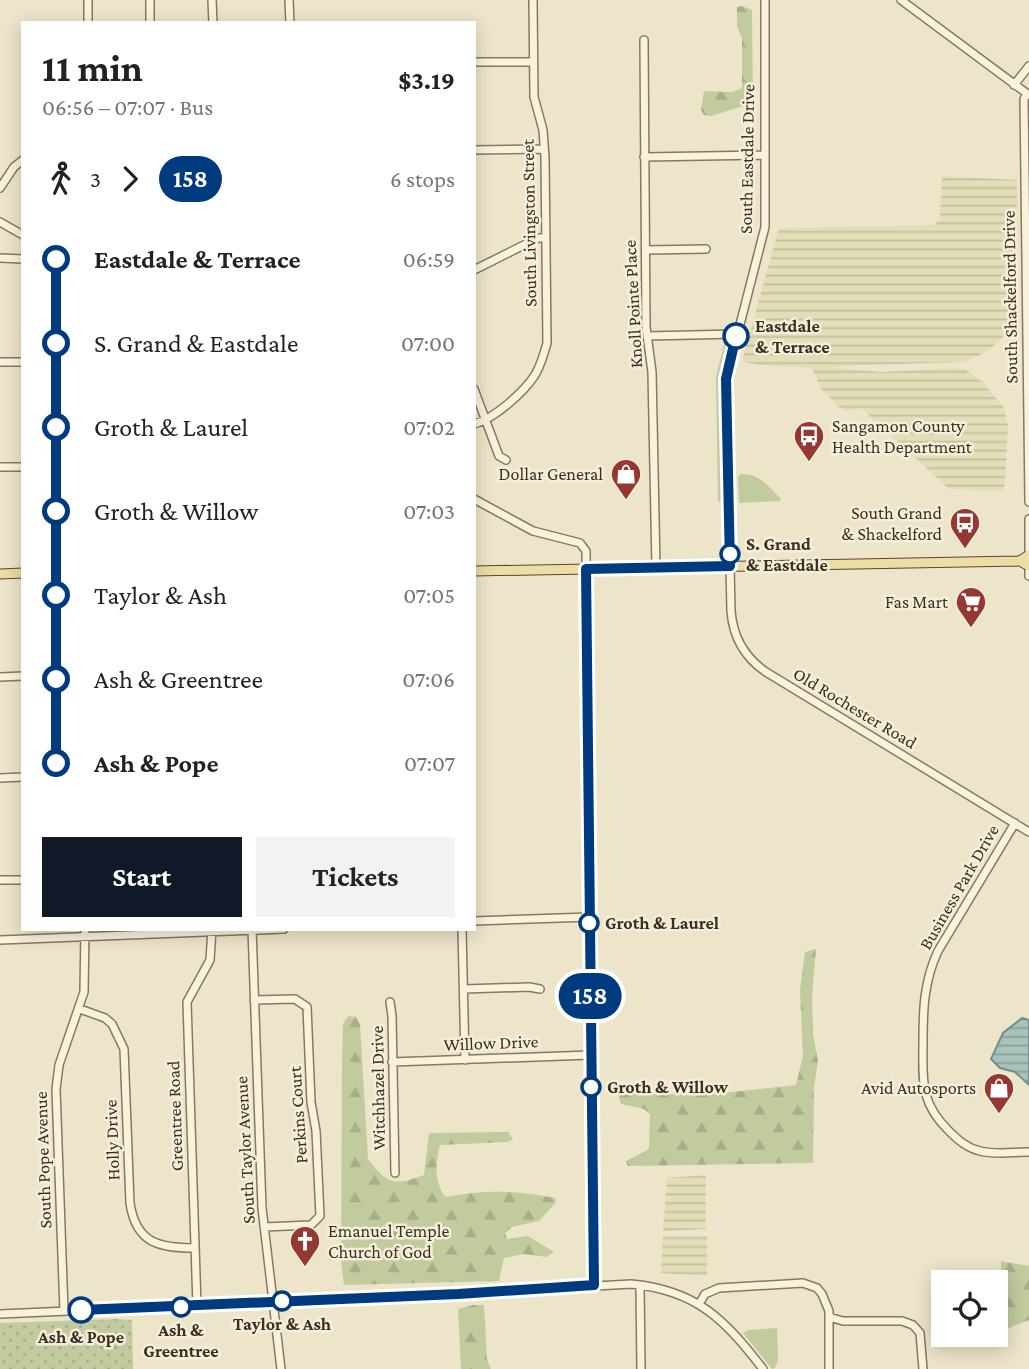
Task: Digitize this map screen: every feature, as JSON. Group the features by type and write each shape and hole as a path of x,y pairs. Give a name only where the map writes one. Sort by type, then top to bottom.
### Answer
{"main road":[{"path":"476,571 1027,561"},
{"path":"0,574 21,573"}],"street":[{"path":"88,0 88,21"},
{"path":"150,0 150,21"},
{"path":"212,0 213,21"},
{"path":"289,0 290,21"},
{"name":"South Livingston Street","path":"485,421 535,376 547,343 544,149 543,130 534,97 533,0"},
{"name":"South Eastdale Drive","path":"730,566 726,379 764,235 765,0"},
{"path":"901,0 1028,95"},
{"name":"Knoll Pointe Place","path":"644,40 647,336 652,372 656,567"},
{"path":"476,62 533,62"},
{"path":"1014,85 1029,66"},
{"name":"South Shackelford Drive","path":"1028,95 1024,99 1024,159 1029,502"},
{"path":"476,150 544,149"},
{"path":"644,157 765,155"},
{"path":"0,188 21,162"},
{"path":"0,222 21,234"},
{"path":"476,269 545,237"},
{"path":"646,250 706,249"},
{"path":"0,258 21,259"},
{"path":"647,336 736,334"},
{"path":"0,362 21,362"},
{"path":"476,395 499,456 506,460"},
{"path":"476,423 485,421"},
{"path":"0,467 21,467"},
{"path":"476,500 533,531 579,543 585,548 594,1285"},
{"path":"1029,519 1029,576"},
{"name":"Old Rochester Road","path":"730,566 734,629 742,648 757,666 1029,832"},
{"path":"0,677 21,676"},
{"path":"0,778 21,777"},
{"name":"Business Park Drive","path":"945,1128 932,1112 923,1091 923,1003 926,983 938,951 1015,823"},
{"path":"0,880 21,880"},
{"path":"476,921 589,917"},
{"path":"0,940 85,933 212,931"},
{"name":"Greentree Road","path":"197,1306 187,1002 207,967 212,951 212,931"},
{"name":"South Taylor Avenue","path":"252,931 264,1227 281,1369"},
{"path":"462,931 465,1060"},
{"name":"South Pope Avenue","path":"64,1311 56,1089 59,1065 80,1009 85,984 85,933"},
{"path":"464,989 540,989"},
{"name":"Perkins Court","path":"254,1000 295,999 308,1003 311,1102 316,1131 320,1216 316,1226 264,1227"},
{"name":"Witchhazel Drive","path":"390,1002 395,1173"},
{"name":"Holly Drive","path":"80,1009 105,1018 112,1024 124,1049 130,1203 134,1221 145,1237 159,1246 170,1249 195,1248"},
{"name":"Willow Drive","path":"392,1062 590,1055"},
{"path":"939,1135 945,1128 962,1143 981,1151 1029,1152"},
{"path":"699,1304 705,1294 719,1288 803,1283 817,1288 825,1301 829,1317 829,1369"},
{"path":"0,1314 640,1285 671,1292 699,1304 731,1329 763,1369"},
{"path":"640,1285 641,1369"},
{"path":"829,1317 842,1321 908,1322 920,1333 923,1369"}],"shaded area":[{"path":"942,176 1017,180 1018,296 1013,316 1003,337 988,351 964,362 838,368 881,372 955,368 966,370 983,382 1004,408 1008,426 1005,484 1003,490 998,491 949,489 861,408 846,411 839,407 821,389 812,368 758,365 742,361 779,228 933,225 940,220"},
{"path":"706,1175 706,1229 663,1231 667,1178"},
{"path":"663,1236 707,1236 707,1276 661,1273"}],"green space":[{"path":"737,7 752,10 753,103 711,116 704,115 701,110 704,91 732,92 742,88 742,39 737,26"},
{"path":"725,341 727,346 720,380 722,497 718,503 716,377"},
{"path":"738,476 753,476 763,482 780,501 739,503"},
{"path":"816,949 812,995 813,1034 818,1061 814,1087 813,1163 628,1166 626,1161 649,1149 650,1114 644,1109 621,1104 618,1094 715,1094 796,1085 803,1056 800,990 805,952"},
{"path":"348,1016 356,1017 360,1024 368,1159 375,1168 392,1181 414,1179 424,1175 429,1133 508,1132 513,1139 508,1142 440,1145 436,1165 439,1184 445,1197 500,1192 555,1198 556,1202 539,1221 512,1227 505,1233 507,1239 528,1236 554,1252 547,1257 523,1254 504,1258 499,1281 344,1285 341,1261 342,1063 343,1024"},
{"path":"1001,1261 1029,1266 1029,1320 1008,1328 1008,1270 1001,1270"},
{"path":"484,1305 487,1360 491,1369 461,1369 458,1309"},
{"path":"132,1320 133,1369 0,1369 0,1323"},
{"path":"777,1328 778,1360 772,1369 743,1333 748,1330"}],"water":[{"path":"1022,1018 1029,1020 1029,1085 1015,1072 1000,1068 991,1059 1003,1033"}],"bus line":[{"name":"158","path":"81,1310 458,1294 594,1285 586,569 730,566 726,372 736,336"}],"place":[{"name":"Eastdale & Terrace","path":"736,336"},
{"name":"Sangamon County Health Department","path":"809,463"},
{"name":"Dollar General","path":"626,501"},
{"name":"South Grand & Shackelford","path":"965,550"},
{"name":"S. Grand & Eastdale","path":"730,554"},
{"name":"Fas Mart","path":"971,629"},
{"name":"Groth & Laurel","path":"589,923"},
{"name":"Groth & Willow","path":"591,1087"},
{"name":"Avid Autosports","path":"999,1115"},
{"name":"Emanuel Temple Church of God","path":"305,1268"},
{"name":"Taylor & Ash","path":"282,1301"},
{"name":"Ash & Greentree","path":"181,1307"},
{"name":"Ash & Pope","path":"81,1310"}]}
